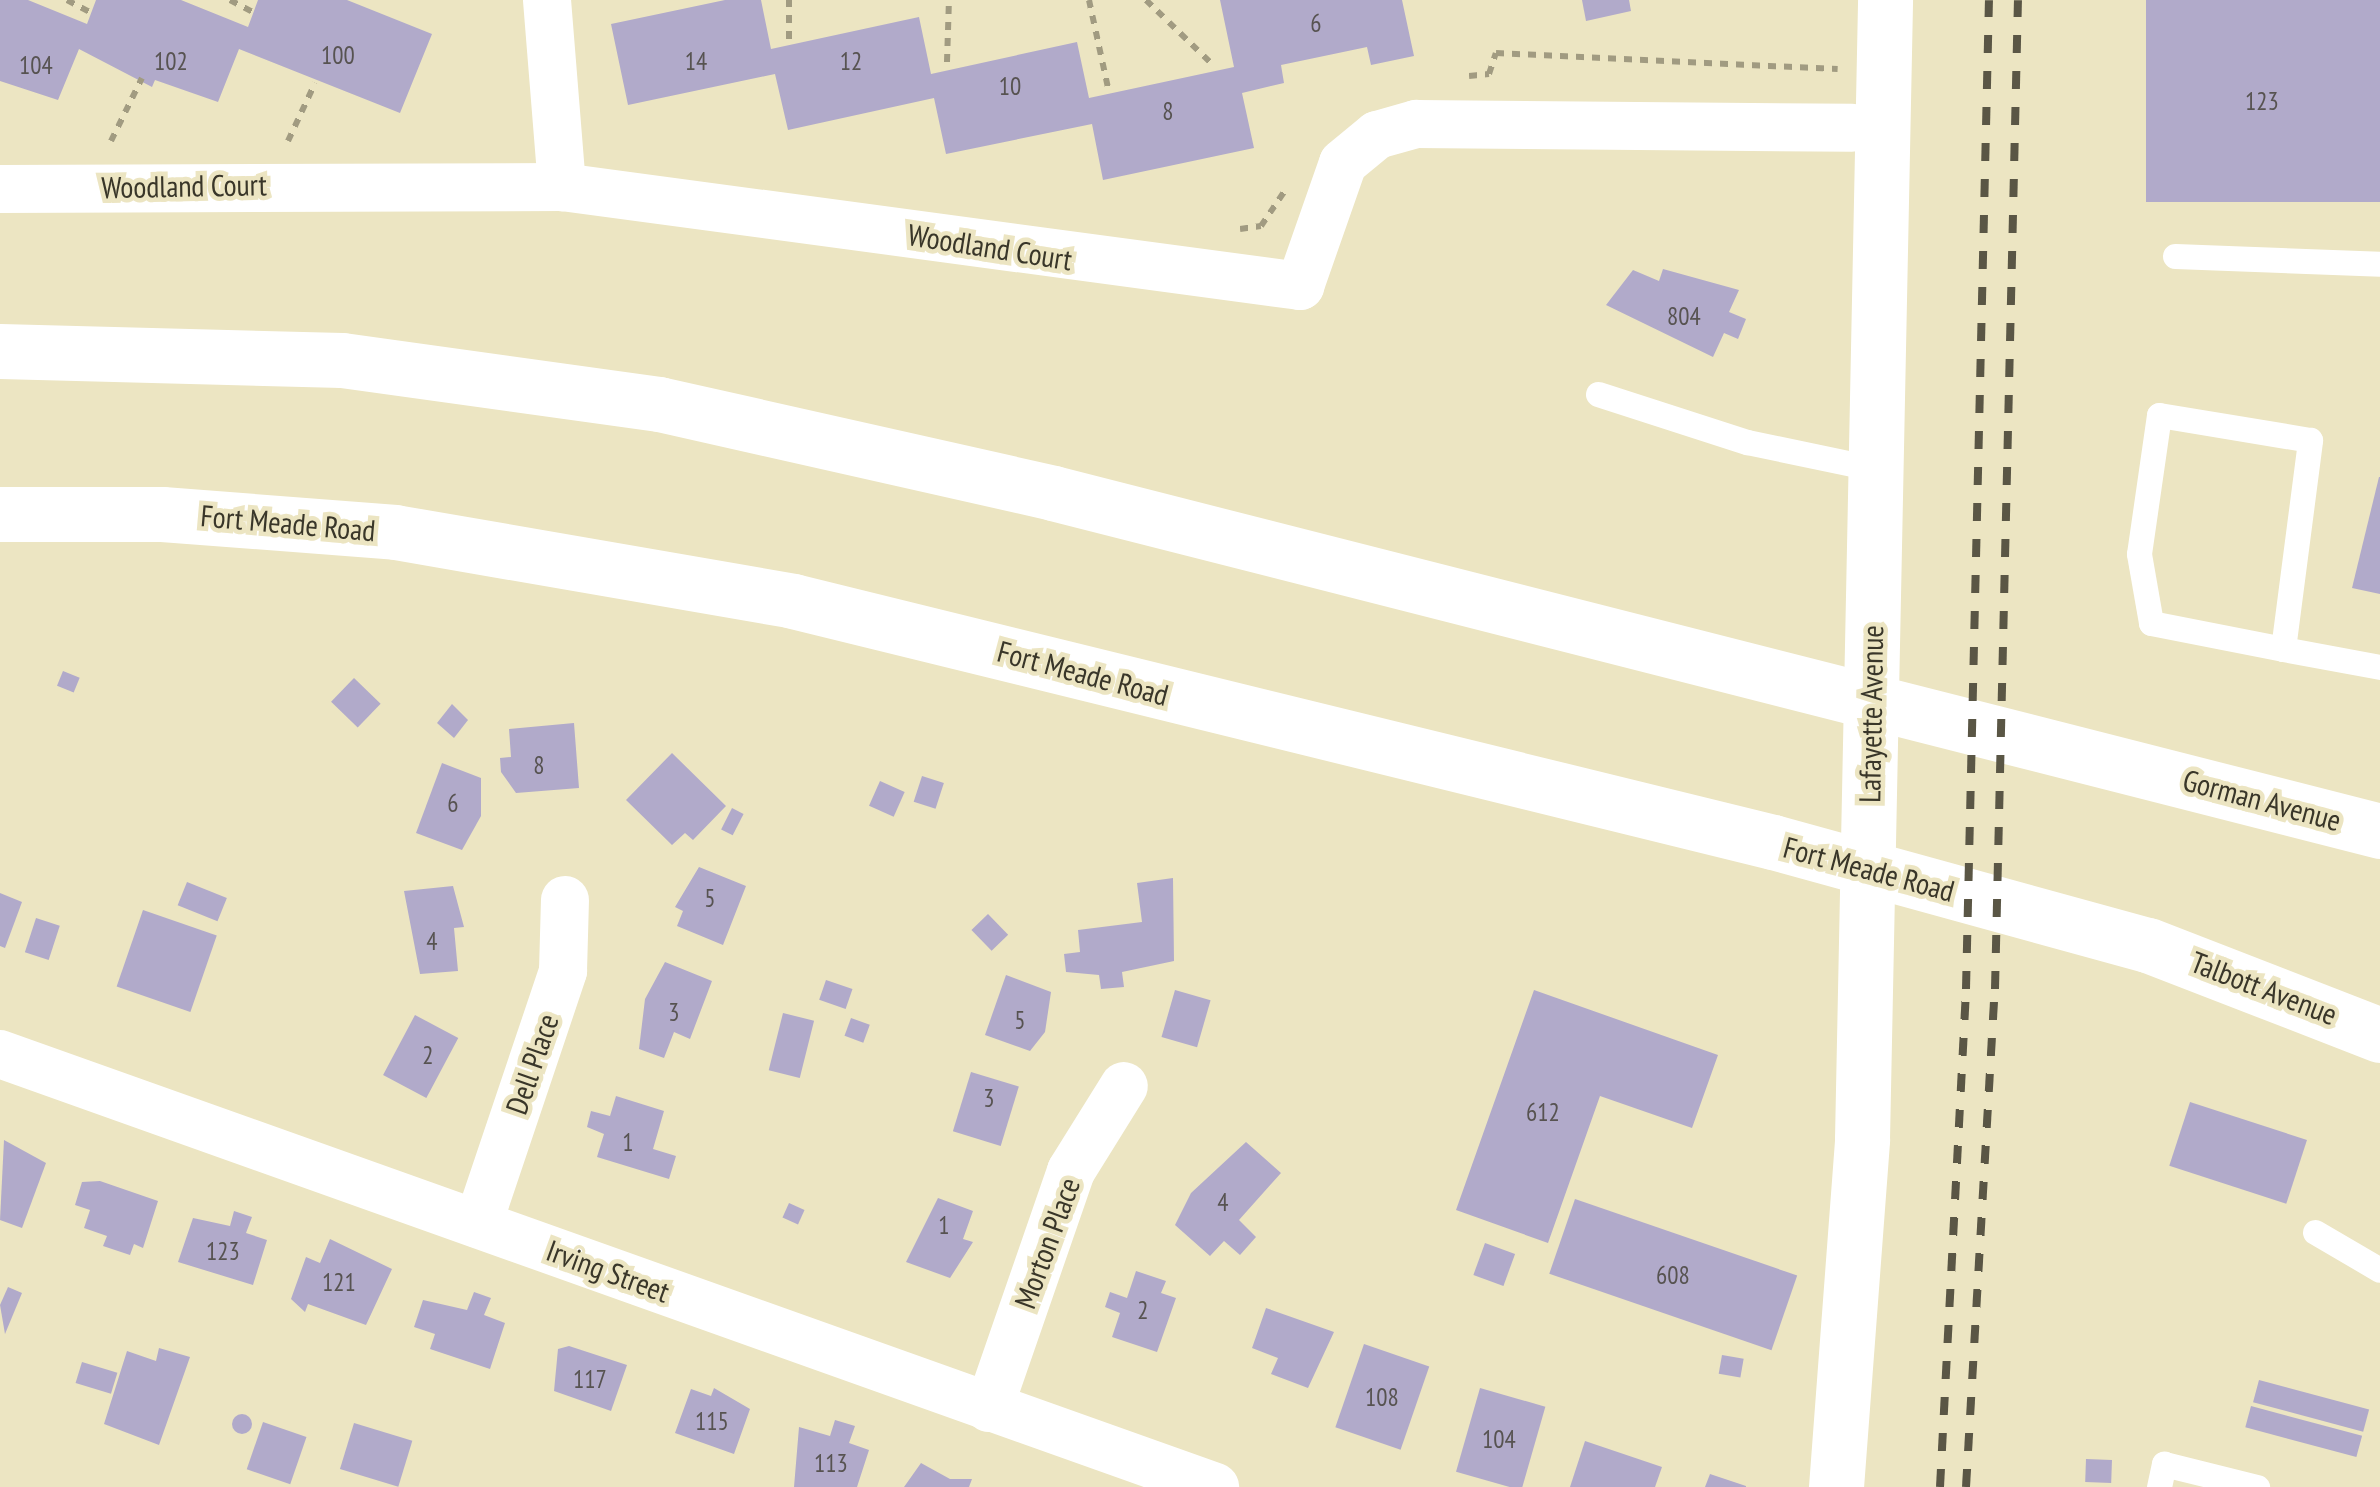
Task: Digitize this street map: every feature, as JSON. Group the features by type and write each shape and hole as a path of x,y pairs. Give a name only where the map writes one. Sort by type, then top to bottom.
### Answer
{"main road":[{"name":"Lafayette Avenue","path":"1836,1487 1862,1139 1876,469 1867,128 1885,0"},
{"name":"Gorman Avenue","path":"0,350 342,360 659,404 1779,674 2380,831"},
{"name":"Fort Meade Road","path":"0,514 278,520 578,560 930,633 1773,842 2148,944"},
{"name":"Talbott Avenue","path":"2148,944 2380,1035"}],"street":[{"path":"546,0 562,187"},
{"name":"Woodland Court","path":"0,189 562,187 1300,286 1343,163 1378,136 1416,124 1867,128"},
{"name":"Dell Place","path":"478,1224 563,971 565,900"},
{"name":"Irving Street","path":"0,1054 1215,1487"},
{"name":"Morton Place","path":"989,1408 1071,1171 1124,1086"}],"lane":[{"path":"2175,256 2380,264"},
{"path":"1598,394 1747,442 1876,469"},
{"path":"2283,649 2310,440 2159,415 2139,554 2152,623 2283,649 2380,667"},
{"path":"2315,1232 2380,1270"},
{"path":"2159,1487 2164,1464 2257,1487"}],"path":[{"path":"66,0 91,13"},
{"path":"230,0 253,12"},
{"path":"789,0 789,39"},
{"path":"947,62 949,0"},
{"path":"1089,0 1108,88"},
{"path":"1146,0 1214,66"},
{"path":"1452,78 1490,74 1496,53 1844,70"},
{"path":"111,141 142,78"},
{"path":"288,141 315,83"},
{"path":"92,141 129,141"},
{"path":"276,141 306,142"},
{"path":"1222,227 1261,226 1296,176"}],"building":[{"path":"0,0 28,0 87,24 96,0 181,0 248,27 258,0 347,0 432,34 400,113 239,49 218,102 155,80 152,87 79,49 58,100 0,81"},
{"path":"725,0 761,0 771,49 919,17 931,74 1077,42 1089,98 1234,67 1220,0 1402,0 1414,56 1371,65 1367,47 1281,65 1284,83 1242,93 1254,148 1103,180 1092,124 946,154 934,98 788,130 775,74 628,105 611,24"},
{"path":"1582,0 1629,0 1631,11 1586,21"},
{"path":"2146,0 2380,0 2380,202 2146,202"},
{"path":"1663,269 1739,290 1729,312 1746,319 1738,339 1724,333 1713,357 1606,305 1633,270 1659,281"},
{"path":"2380,477 2380,594 2352,588"},
{"path":"63,671 80,678 74,693 57,686"},
{"path":"354,678 381,704 358,727 331,702"},
{"path":"452,704 468,720 454,738 437,723"},
{"path":"574,723 579,788 516,793 501,772 500,758 511,757 509,729"},
{"path":"672,753 726,806 693,840 685,833 672,845 626,800"},
{"path":"442,763 481,778 481,816 462,850 416,833"},
{"path":"922,776 944,783 936,809 914,802"},
{"path":"880,781 905,792 894,817 869,806"},
{"path":"732,808 744,814 733,835 721,829"},
{"path":"699,867 746,886 723,945 677,926 683,911 675,907"},
{"path":"1173,878 1174,961 1122,972 1124,987 1101,989 1099,975 1066,972 1064,954 1080,952 1078,930 1142,922 1137,883"},
{"path":"187,882 227,898 218,921 178,905"},
{"path":"453,886 464,927 454,928 458,971 420,974 404,891"},
{"path":"0,893 22,902 5,948 0,946"},
{"path":"143,910 217,935 190,1012 117,987"},
{"path":"988,914 1008,935 992,951 971,930"},
{"path":"36,918 60,926 49,960 25,952"},
{"path":"665,962 712,981 690,1039 674,1032 664,1058 639,1049 645,999"},
{"path":"1006,975 1051,992 1045,1032 1030,1051 985,1035"},
{"path":"826,980 852,989 846,1009 819,1000"},
{"path":"1175,990 1211,1000 1197,1047 1161,1037"},
{"path":"1534,990 1718,1055 1692,1128 1600,1096 1548,1243 1456,1210"},
{"path":"783,1013 814,1021 800,1078 769,1070"},
{"path":"415,1015 458,1038 426,1098 383,1075"},
{"path":"851,1018 870,1025 863,1043 845,1036"},
{"path":"971,1072 1019,1087 1001,1146 953,1131"},
{"path":"616,1096 664,1111 653,1149 676,1156 669,1179 597,1157 604,1134 587,1127 591,1111 610,1116"},
{"path":"2190,1102 2307,1140 2286,1204 2169,1166"},
{"path":"4,1140 46,1163 22,1228 0,1220"},
{"path":"1246,1142 1281,1173 1239,1220 1256,1237 1240,1255 1224,1241 1210,1256 1175,1225 1191,1193"},
{"path":"100,1181 158,1201 143,1248 134,1244 130,1255 103,1246 107,1236 84,1228 90,1210 75,1205 82,1182"},
{"path":"938,1198 973,1211 963,1239 973,1242 950,1278 906,1262"},
{"path":"1575,1199 1797,1276 1771,1350 1549,1274"},
{"path":"789,1203 805,1210 798,1225 782,1218"},
{"path":"234,1211 252,1217 246,1233 267,1240 253,1285 178,1262 193,1218 230,1226"},
{"path":"330,1239 392,1269 366,1325 308,1304 305,1312 291,1299 306,1257 320,1263"},
{"path":"1485,1243 1515,1254 1503,1286 1473,1275"},
{"path":"1136,1271 1166,1281 1161,1293 1176,1298 1157,1352 1112,1337 1120,1313 1105,1307 1110,1292 1127,1298"},
{"path":"8,1287 22,1293 5,1334 0,1305"},
{"path":"474,1292 491,1298 484,1315 505,1323 490,1369 430,1349 435,1334 414,1327 423,1300 467,1310"},
{"path":"1266,1308 1334,1332 1308,1388 1271,1374 1278,1358 1252,1348"},
{"path":"1364,1344 1429,1366 1401,1450 1335,1427"},
{"path":"569,1346 627,1365 611,1411 554,1391 558,1349"},
{"path":"159,1348 190,1357 159,1445 104,1424 127,1351 156,1361"},
{"path":"1722,1355 1744,1359 1740,1378 1719,1374"},
{"path":"82,1362 117,1373 111,1394 76,1383"},
{"path":"2259,1380 2369,1410 2363,1432 2253,1402"},
{"path":"714,1388 750,1409 734,1454 675,1433 691,1389 711,1396"},
{"path":"1480,1388 1545,1407 1522,1487 1456,1472"},
{"path":"2251,1406 2362,1436 2356,1457 2245,1427"},
{"path":"238,1414 246,1414 252,1424 246,1434 238,1434 232,1428 232,1420"},
{"path":"835,1420 855,1426 849,1443 869,1450 857,1487 794,1487 799,1427 830,1436"},
{"path":"263,1422 306,1437 290,1484 247,1469"},
{"path":"354,1423 412,1441 398,1487 340,1469"},
{"path":"1585,1441 1662,1467 1655,1487 1570,1487"},
{"path":"2086,1459 2112,1460 2111,1483 2085,1482"},
{"path":"921,1463 950,1479 972,1479 969,1487 904,1487"},
{"path":"1710,1474 1746,1486 1746,1487 1705,1487"}],"railway":[{"path":"1940,1487 1966,989 1989,0"},
{"path":"1966,1487 1995,989 2018,0"}]}
